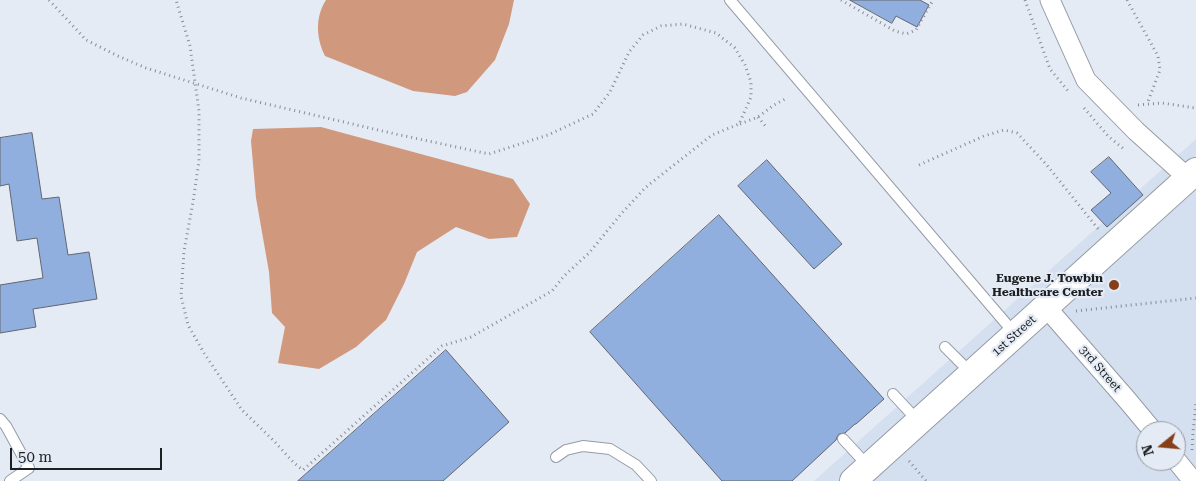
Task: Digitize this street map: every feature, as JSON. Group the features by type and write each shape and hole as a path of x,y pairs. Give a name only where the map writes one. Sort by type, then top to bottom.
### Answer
{"street":[{"path":"1050,0 1086,80 1136,131 1192,174"},
{"name":"1st Street","path":"861,474 1192,174"},
{"name":"3rd Street","path":"1046,307 1145,421"},
{"path":"1186,463 1193,481"}],"lane":[{"path":"730,0 1015,335"},
{"path":"945,347 972,374"},
{"path":"893,394 918,422"},
{"path":"0,419 6,426 29,468 10,481"},
{"path":"843,439 861,474"},
{"path":"556,457 566,450 583,446 610,449 636,464 651,481"}],"path":[{"path":"49,0 86,40 146,68 241,98 489,154 548,135 593,114 610,92 629,52 643,35 662,26 683,24 716,33 734,48 745,65 751,82 750,97 739,124"},
{"path":"176,0 190,46 199,111 199,161 194,202 184,251 181,296 188,325 204,353 242,410 303,470 442,346 471,337 552,291 564,276 589,253 646,187 712,135 758,117 787,98"},
{"path":"841,0 895,31 906,34 916,30 933,0"},
{"path":"1025,0 1050,69 1074,96"},
{"path":"1127,0 1158,56 1160,70 1147,104"},
{"path":"1080,103 1108,137 1132,155"},
{"path":"1113,106 1162,103 1196,108"},
{"path":"758,117 766,128"},
{"path":"919,165 984,136 1004,130 1017,133 1046,164 1104,236"},
{"path":"1075,311 1196,298"},
{"path":"1186,452 1193,432 1196,403"}],"shaded area":[{"path":"326,0 514,0 509,24 495,60 467,92 455,96 413,91 325,56 318,35 318,20"},
{"path":"321,127 513,179 530,204 517,237 489,239 456,227 417,252 386,320 356,347 319,369 278,363 285,327 272,313 269,272 256,198 251,141 253,129"},
{"name":"Eugene J. Towbin Healthcare Center","path":"1196,139 1196,481 814,481"}],"building":[{"path":"850,0 920,0 929,5 917,27 896,16 892,23"},
{"path":"32,133 42,199 59,197 68,255 89,252 97,299 33,309 36,327 0,333 0,285 43,278 37,238 17,241 9,184 0,186 0,138"},
{"path":"1109,157 1143,195 1107,227 1091,210 1111,193 1091,172"},
{"path":"767,160 842,244 814,269 738,186"},
{"path":"719,215 884,399 845,433 839,434 836,440 792,481 722,481 590,332"},
{"path":"446,350 509,422 443,481 298,481"}],"place":[{"name":"Eugene J. Towbin Healthcare Center","path":"1114,285"}]}
